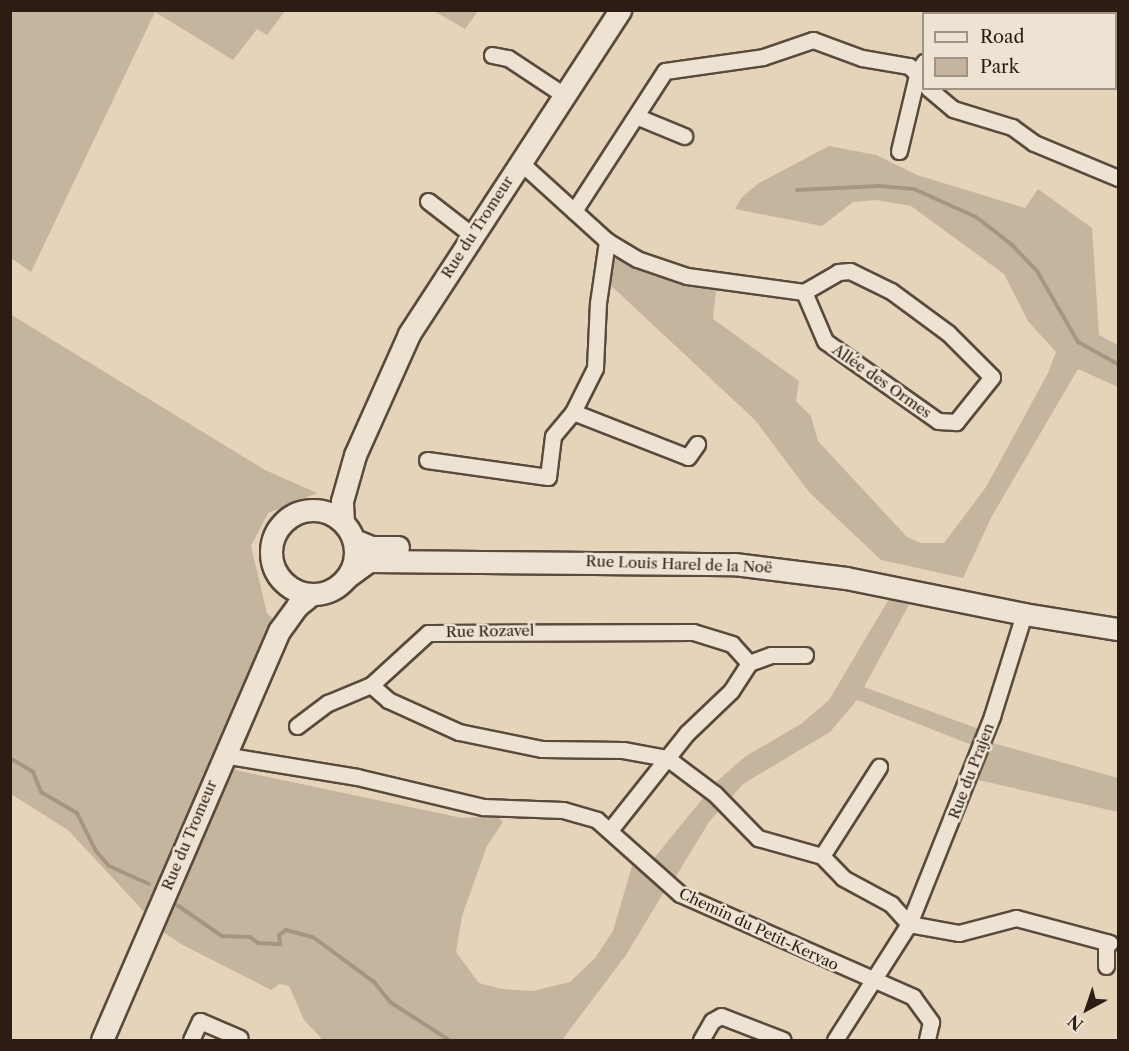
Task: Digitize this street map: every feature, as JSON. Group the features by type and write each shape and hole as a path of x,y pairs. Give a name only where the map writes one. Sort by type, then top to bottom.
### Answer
{"main road":[{"name":"Rue du Tromeur","path":"343,522 342,501 355,455 409,334 620,10"},
{"name":"Rue du Tromeur","path":"316,510 355,455"},
{"path":"316,510 343,522 354,540 355,553 347,577 337,587 312,594 295,590 282,580 272,558 275,533 285,520 299,512 316,510"},
{"name":"Rue Louis Harel de la Noë","path":"354,540 371,547 762,555 1119,618"},
{"name":"Rue Louis Harel de la Noë","path":"347,577 369,561 735,564 846,578 1024,614 1119,629"},
{"name":"Rue du Tromeur","path":"279,631 282,580"},
{"name":"Rue du Tromeur","path":"102,1041 223,755 279,631 297,606 312,594"}],"street":[{"path":"574,211 638,117 665,71 764,57 803,40 820,41 862,58 890,61 922,72 899,151"},
{"path":"492,55 508,58 564,95"},
{"path":"930,90 952,109 1012,127 1035,143 1119,178"},
{"path":"638,117 684,136"},
{"path":"520,162 607,241 637,259 687,276 804,292"},
{"path":"428,201 472,235"},
{"path":"427,460 548,477 553,436 573,412 595,368 598,303 607,241"},
{"name":"Allée des Ormes","path":"850,271 891,291 948,333 992,377 956,422 938,421 825,341 804,292 838,272 850,271"},
{"path":"573,412 688,457 697,444"},
{"name":"Rue du Prajen","path":"835,1041 871,980 909,924 992,716 1024,614"},
{"name":"Rue Rozavel","path":"297,726 328,703 371,685 428,633 693,633 732,644 748,663"},
{"path":"610,830 667,758 731,691 748,663 771,655 805,654"},
{"path":"371,685 388,700 459,732 542,749 612,749 667,758 706,786 758,838 822,855 843,878 891,904 909,924 959,933 1016,918 1108,943 1106,966"},
{"name":"Chemin du Petit-Kervao","path":"223,755 357,777 483,807 563,810 597,820 649,869 680,894 913,997 926,1010 931,1022 927,1041"},
{"path":"822,855 879,766"},
{"path":"700,1041 712,1021 721,1016 733,1018 783,1041"},
{"path":"191,1041 200,1021 240,1038"}],"green space":[{"path":"10,11 285,11 267,35 257,29 233,60 155,12 31,272 11,258"},
{"path":"434,11 478,11 465,29"},
{"path":"829,146 876,155 917,175 1025,208 1038,189 1092,228 1099,335 1118,345 1118,387 1078,369 992,516 963,578 881,560 809,492 755,420 606,281 611,262 619,258 671,280 716,290 713,319 799,381 796,401 811,416 818,441 907,537 921,543 944,543 986,487 1048,373 1056,352 1028,321 1004,274 911,206 876,200 853,202 822,226 735,209 742,197 759,183"},
{"path":"10,314 265,470 317,493 268,513 251,546 267,613 290,637 235,770 462,818 497,816 503,822 487,846 462,916 456,952 479,983 502,989 533,991 570,982 595,958 613,931 634,859 664,892 626,955 562,1040 322,1039 304,1020 289,986 279,984 271,990 181,944 162,931 68,830 11,794"},
{"path":"889,599 910,603 864,687 979,729 972,745 857,700 830,732 743,784 709,822 673,881 651,862 716,782 746,756 801,724 829,700"},
{"path":"989,742 1118,778 1118,812 974,779"}],"waterway":[{"path":"797,190 879,186 914,189 976,217 1011,244 1037,271 1078,342 1118,364"},
{"path":"10,758 33,772 41,792 77,813 96,851 109,866 149,884"},
{"path":"177,905 222,936 250,937 258,943 280,944 279,935 286,930 313,937 374,982 390,1002 449,1040"}]}
